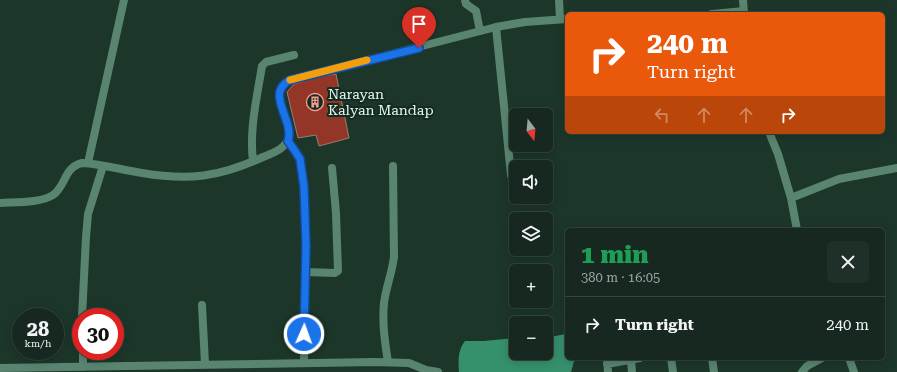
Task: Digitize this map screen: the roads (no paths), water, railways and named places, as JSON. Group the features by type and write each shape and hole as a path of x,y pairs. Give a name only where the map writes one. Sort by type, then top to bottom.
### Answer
{"street":[{"path":"88,164 124,0"},
{"path":"465,0 466,4 476,11 480,31"},
{"path":"0,203 38,200 52,196 72,167 82,163 143,174 187,177 201,177 241,167 277,151 288,141 288,127 279,99 280,88 284,83 297,78 496,27 526,22 564,19 559,0"},
{"path":"743,0 744,12"},
{"path":"496,27 509,164"},
{"path":"253,161 253,119 262,66 266,62 294,55"},
{"path":"770,134 778,154 791,198 797,228"},
{"path":"288,141 300,159 302,170 305,207 306,362 308,372"},
{"path":"82,308 88,214 103,166"},
{"path":"388,362 384,319 386,288 392,270 394,257 393,166"},
{"path":"306,272 335,274 338,271 336,213 332,168"},
{"path":"791,198 839,180 897,168"},
{"path":"202,305 205,364"},
{"path":"83,360 83,367"},
{"path":"608,365 630,360 632,372"},
{"path":"671,360 673,372"},
{"path":"712,360 714,372"},
{"path":"802,372 807,366 818,360"},
{"path":"850,360 854,372"},
{"path":"0,368 168,368 205,364 388,362 409,363 426,370 438,372"},
{"path":"402,363 402,372"}],"place":[{"name":"Narayan Kalyan Mandap","path":"315,102"}]}
